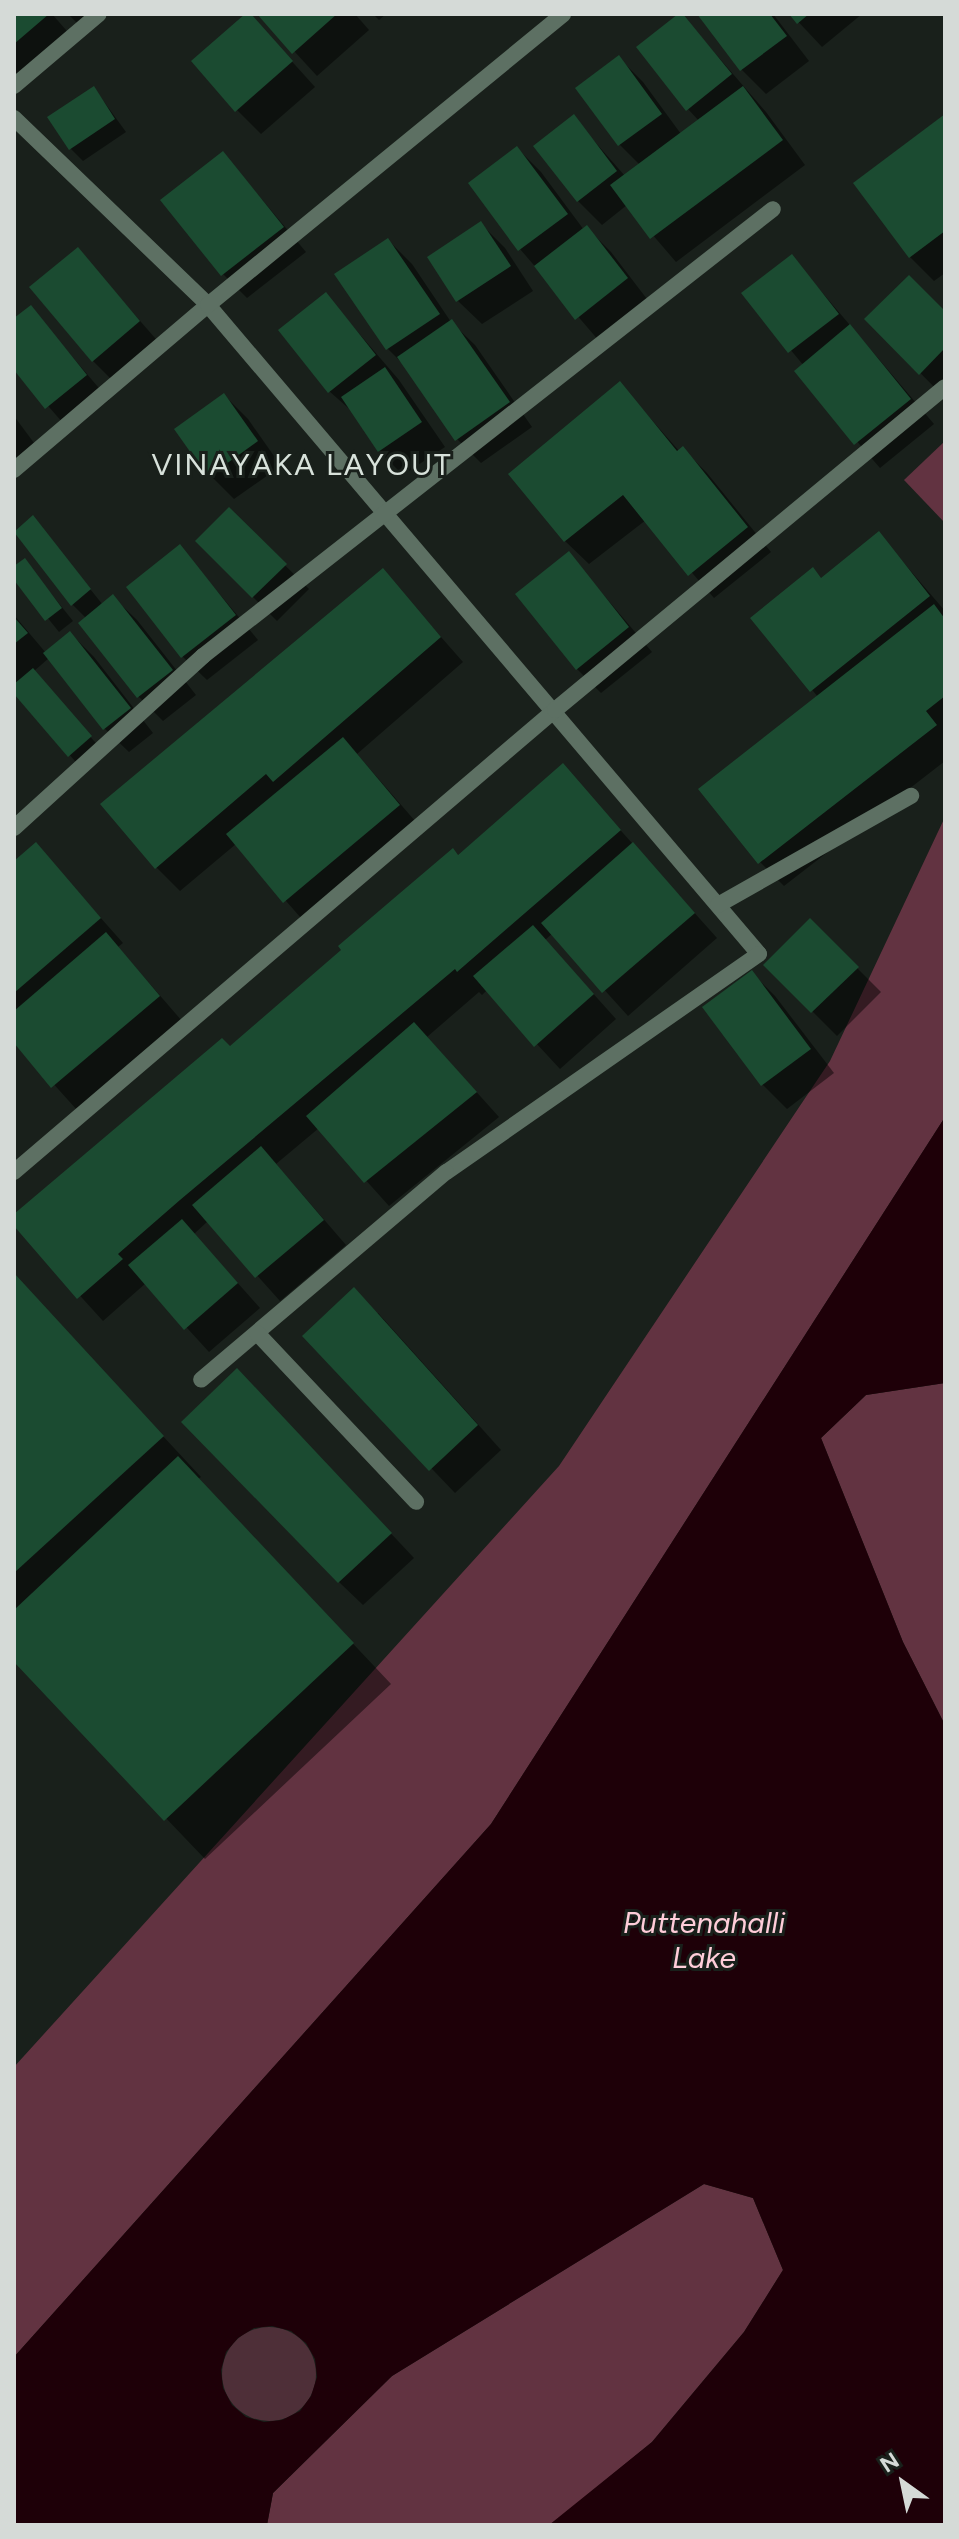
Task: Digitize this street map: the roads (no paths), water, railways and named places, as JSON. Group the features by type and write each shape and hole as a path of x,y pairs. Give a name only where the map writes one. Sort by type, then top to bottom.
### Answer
{"street":[{"path":"14,86 99,14"},
{"path":"14,470 208,305 563,14"},
{"path":"14,118 208,305 555,710 759,954 446,1172 201,1380"},
{"path":"14,828 203,656 773,209"},
{"path":"14,1172 555,710 945,387"},
{"path":"718,905 911,796"},
{"path":"257,1333 416,1502"}],"water":[{"name":"Puttenahalli Lake","path":"945,1117 945,1383 866,1395 821,1438 903,1642 945,1725 945,2525 549,2525 652,2442 744,2332 783,2270 753,2198 704,2184 392,2376 273,2493 267,2525 14,2525 14,2357 491,1824","holes":["272,2326 291,2331 306,2343 315,2359 317,2377 311,2396 300,2411 282,2420 264,2422 246,2417 232,2405 223,2388 221,2370 226,2352 238,2338 254,2328"]}],"district":[{"name":"VINAYAKA LAYOUT","path":"302,465"}]}
